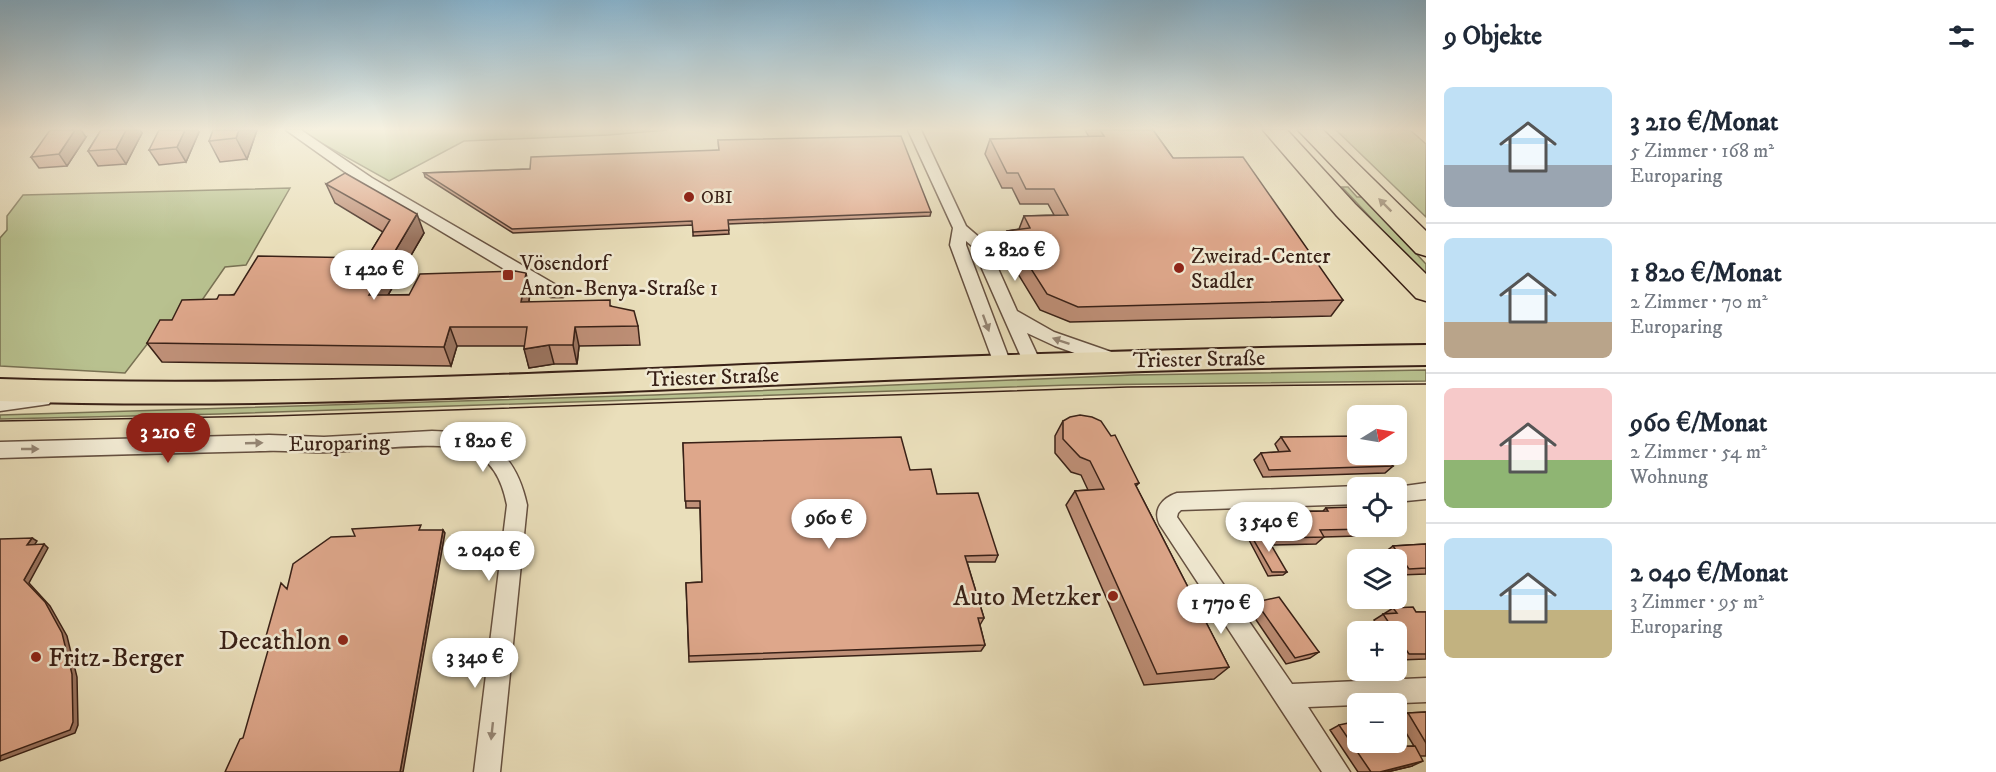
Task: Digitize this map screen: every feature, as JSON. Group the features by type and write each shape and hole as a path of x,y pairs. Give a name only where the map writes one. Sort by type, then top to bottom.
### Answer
{"highway":[{"path":"1306,166 1346,210 1426,291"},
{"path":"1345,166 1426,247"},
{"path":"1346,210 1426,308"},
{"path":"1387,262 1406,292 1426,317"}],"main road":[{"name":"Triester Straße","path":"0,390 86,394 303,393 1114,360 1426,355"}],"street":[{"path":"345,166 557,293"},
{"path":"931,166 960,228 979,244 1032,363"},
{"path":"960,228 958,245 1002,364"},
{"path":"1012,315 1024,325 1042,334 1114,360"},
{"path":"0,404 86,394"},
{"name":"Europaring","path":"0,450 269,442 300,445 435,440 464,441 483,449 511,477 517,505 487,772"},
{"path":"1407,493 1426,491"},
{"path":"1337,772 1167,519 1168,509 1177,502 1347,495"},
{"path":"1287,696 1426,690"}],"green space":[{"path":"362,166 417,166 389,181"},
{"path":"1373,166 1426,166 1426,217"},
{"path":"1342,187 1348,187 1357,197 1363,197 1426,264 1426,277"},
{"path":"290,188 246,265 225,267 182,329 158,330 125,373 0,366 0,238 7,230 7,216 23,195"},
{"path":"1426,370 1426,381 1071,385 220,414 0,419 0,415 654,395 1133,375"}],"building":[{"name":"OBI","path":"530,166 913,166 931,212 728,220 729,230 693,232 692,221 512,229 424,173 530,169"},
{"path":"1004,166 1249,166 1343,300 1078,307 1047,294 1007,231 1030,228 1024,216 1068,215 1054,189 1026,189 1018,173 1007,173"},
{"path":"345,173 417,214 369,295 409,295 420,274 515,271 526,273 521,302 610,300 610,306 634,311 638,326 575,327 573,345 549,345 524,349 527,327 450,327 444,347 147,343 160,320 172,320 182,300 217,299 219,295 234,295 258,256 367,258 390,220 326,184"},
{"path":"1080,415 1101,421 1111,436 1115,435 1139,483 1135,484 1229,667 1157,674 1075,491 1104,489 1090,461 1080,457 1063,439 1063,421"},
{"path":"1347,436 1347,465 1393,466 1269,470 1261,453 1290,451 1281,437"},
{"path":"901,437 910,470 931,469 937,494 978,493 998,555 965,556 984,618 978,618 985,645 689,656 686,583 702,582 700,501 685,501 683,443"},
{"path":"1347,507 1347,529 1320,530 1324,537 1281,538 1266,512 1328,511 1326,508"},
{"path":"421,525 419,530 443,530 400,772 225,772 240,739 243,738 269,647 263,647 281,583 287,589 293,564 331,537 355,536 352,529"},
{"path":"1263,531 1287,572 1272,572 1252,537"},
{"name":"Fritz-Berger","path":"32,538 27,545 44,544 24,580 45,602 62,633 72,674 73,722 70,730 0,756 0,539"},
{"path":"1426,544 1426,568 1409,569 1407,549 1395,549 1393,546"},
{"path":"1279,597 1319,652 1295,658 1256,602"},
{"path":"1413,607 1416,612 1426,612 1426,654 1409,654 1407,651 1407,621 1388,621 1383,614 1397,613 1394,609"},
{"path":"1426,712 1426,743 1408,713"},
{"path":"1347,723 1347,737 1339,725"},
{"path":"1407,746 1415,746 1423,761 1380,772 1371,772 1358,753 1407,753"}],"tram line":[{"path":"0,421 271,416 1127,387 1426,384"}],"place":[{"name":"OBI","path":"689,197"},
{"name":"Zweirad-Center Stadler","path":"1179,268"},
{"name":"Vösendorf Anton-Benya-Straße 1","path":"508,275"},
{"name":"Auto Metzker","path":"1113,596"},
{"name":"Decathlon","path":"343,640"},
{"name":"Fritz-Berger","path":"36,657"}]}
